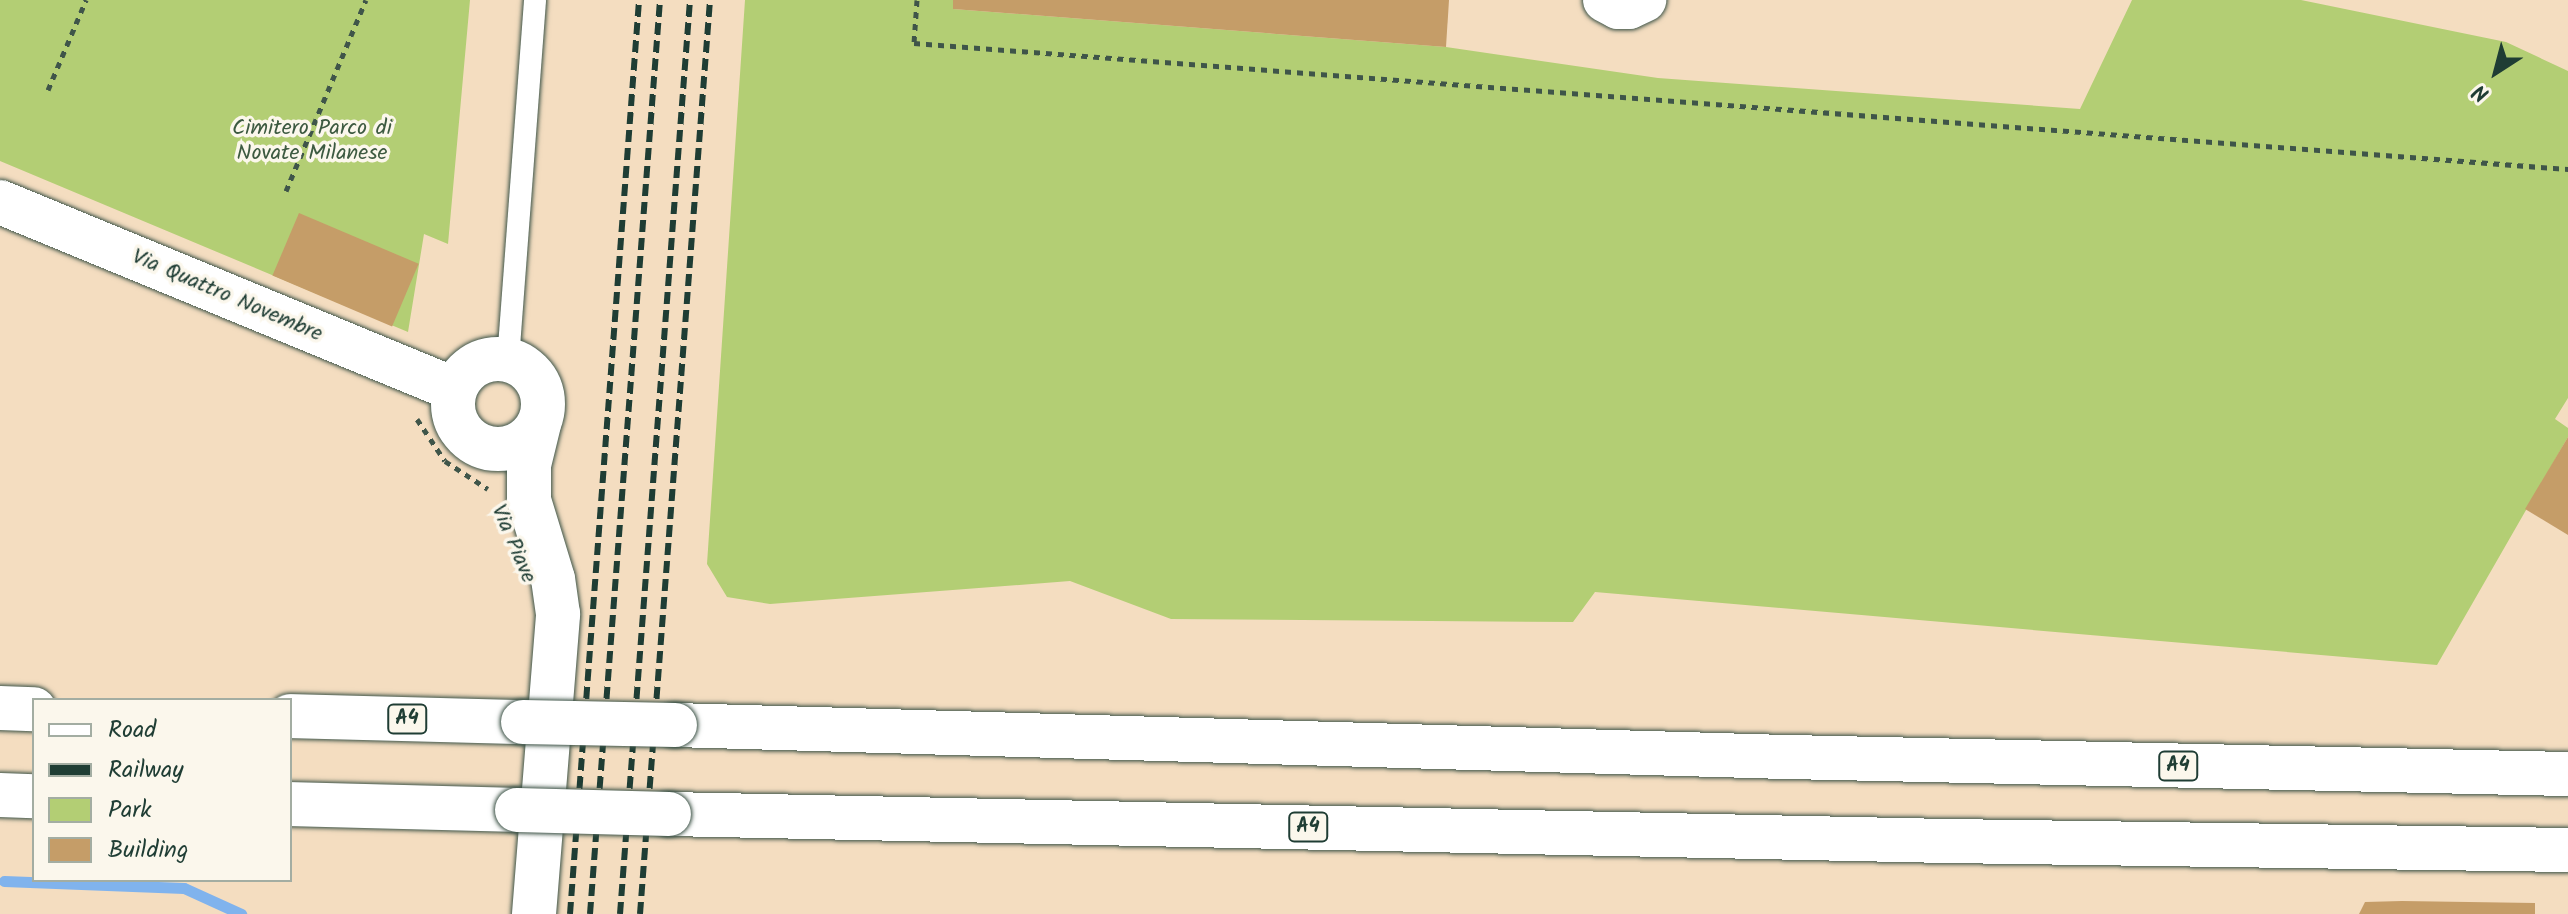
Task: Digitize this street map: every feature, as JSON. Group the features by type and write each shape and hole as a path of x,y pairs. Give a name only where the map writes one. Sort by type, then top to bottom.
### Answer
{"main road":[{"path":"1605,0 1618,7 1629,7 1644,0"},
{"name":"Via Quattro Novembre","path":"0,202 455,390"},
{"path":"508,360 520,366 539,385 542,411 539,424 519,444 505,449 475,444 456,420 452,406 455,390 470,369 482,362 508,360"},
{"name":"Via Piave","path":"534,914 558,614 553,579 529,500 529,465 539,424"},
{"path":"0,708 32,709"},
{"name":"A4","path":"292,716 1772,757 2568,774"},
{"path":"0,795 32,796"},
{"name":"A4","path":"292,804 1948,841 2568,850"}],"lane":[{"path":"508,360 535,0"}],"path":[{"path":"48,90 86,0"},
{"path":"286,191 366,0"},
{"path":"917,0 914,43 2568,169"},
{"name":"Via Piave","path":"411,414 445,461 478,480 493,496"}],"green space":[{"name":"Cimitero Parco di Novate Milanese","path":"0,0 470,0 448,244 424,234 408,332 0,161"},
{"path":"745,0 953,0 953,9 1446,47 1658,78 2080,109 2132,0 2301,0 2506,42 2568,71 2568,398 2555,419 2568,428 2568,437 2437,665 1595,592 1573,622 1171,619 1070,581 770,604 727,597 707,564"}],"building":[{"path":"953,0 1449,0 1446,47 953,9"},
{"path":"299,213 419,264 392,326 272,276"},
{"path":"2568,437 2568,535 2525,509"},
{"path":"2365,902 2535,903 2535,914 2359,914"}],"waterway":[{"path":"4,881 184,888 241,914"}],"railway":[{"path":"570,914 639,0"},
{"path":"590,914 660,0"},
{"path":"620,914 690,0"},
{"path":"640,914 710,0"}]}
